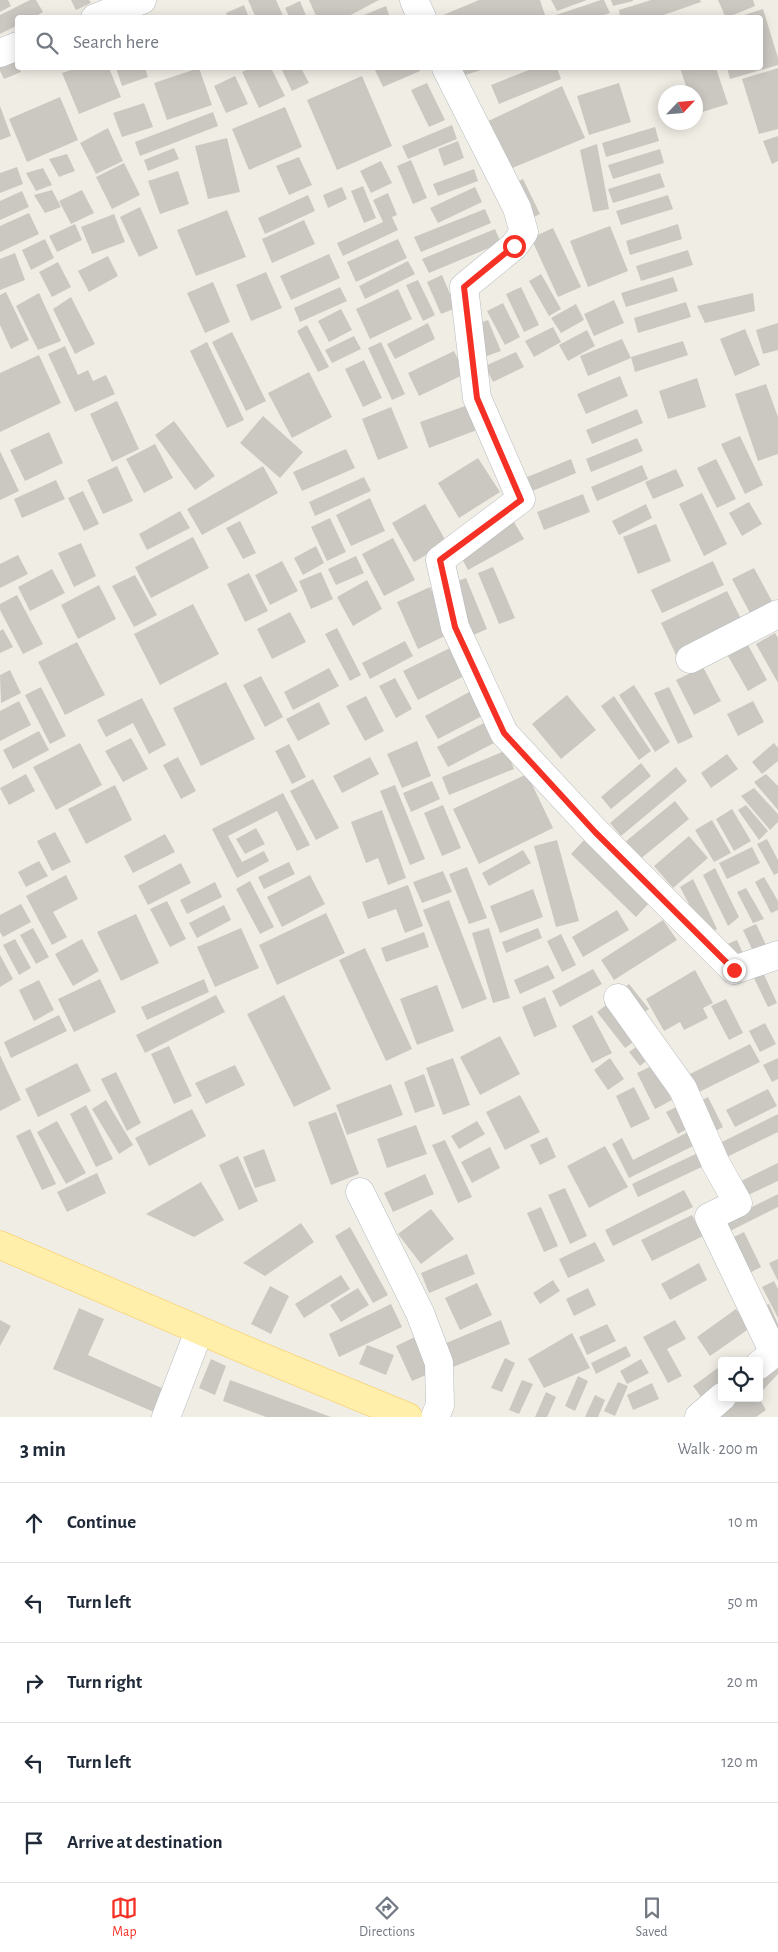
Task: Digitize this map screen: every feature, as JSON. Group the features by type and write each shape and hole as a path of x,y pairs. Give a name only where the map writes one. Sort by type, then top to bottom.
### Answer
{"main road":[{"path":"0,1245 199,1331 408,1417"}],"street":[{"path":"103,15 142,0"},
{"path":"414,0 421,15"},
{"path":"0,53 15,47"},
{"path":"447,70 517,208 524,232 514,246 464,287 477,398 521,500 440,560 455,627 504,733 595,832 734,970 778,955"},
{"path":"690,659 778,614"},
{"path":"618,998 683,1089 716,1164 738,1203 708,1217 774,1353 763,1362"},
{"path":"360,1192 420,1313 439,1363 440,1405 435,1417"},
{"path":"166,1417 199,1331"},
{"path":"699,1417 718,1401"}],"building":[{"path":"0,0 8,0 11,6 0,12"},
{"path":"30,0 36,0 43,12 38,15 15,15 15,26 0,34 0,15"},
{"path":"71,0 89,0 91,3 76,10"},
{"path":"248,0 276,0 283,15 255,15"},
{"path":"309,0 379,0 351,15 316,15"},
{"path":"479,0 540,0 545,15 443,15"},
{"path":"551,0 587,0 557,11"},
{"path":"601,0 604,0 610,13 604,15 556,15"},
{"path":"611,0 633,0 633,1 613,6"},
{"path":"651,0 700,0 701,2 664,15 620,15 619,10"},
{"path":"718,0 753,0 755,6 733,15 725,15"},
{"path":"300,1 306,15 288,15 285,8"},
{"path":"244,5 248,15 227,15 226,13"},
{"path":"386,6 389,15 364,15"},
{"path":"763,9 778,58 778,65 763,69 763,15 744,15"},
{"path":"8,41 15,58 15,70 20,70 21,72 4,79 0,71 0,44"},
{"path":"778,68 778,129 759,134 742,79"},
{"path":"71,70 110,70 121,97 79,114 62,73"},
{"path":"117,70 146,70 148,77 122,86"},
{"path":"193,70 200,70 212,105 167,120 154,83"},
{"path":"246,70 272,70 285,96 259,108 242,72"},
{"path":"282,70 302,70 309,83 292,91"},
{"path":"375,70 420,70 420,71 383,87"},
{"path":"453,70 481,70 455,78"},
{"path":"529,70 558,70 561,79 499,104 491,85"},
{"path":"681,70 717,70 728,104 703,112 703,85 686,85"},
{"path":"728,70 761,70 730,79"},
{"path":"235,76 248,104 226,113 214,86"},
{"path":"362,76 392,146 337,170 307,100"},
{"path":"427,83 445,120 429,127 411,90"},
{"path":"619,83 631,122 589,135 577,96"},
{"path":"562,86 585,138 500,173 480,125"},
{"path":"60,97 78,140 27,162 9,119"},
{"path":"144,103 153,127 122,137 113,113"},
{"path":"0,106 11,136 0,140"},
{"path":"285,107 302,147 249,170 232,129"},
{"path":"213,112 218,126 140,156 135,142"},
{"path":"452,125 457,139 408,159 402,146"},
{"path":"655,127 659,141 606,157 602,143"},
{"path":"108,128 123,161 96,174 80,143"},
{"path":"778,136 778,161 772,164 763,141"},
{"path":"227,138 240,192 208,199 195,146"},
{"path":"458,141 464,158 444,166 438,149"},
{"path":"597,144 609,209 593,212 580,150"},
{"path":"174,148 179,159 148,171 144,160"},
{"path":"660,149 664,163 613,179 608,165"},
{"path":"67,154 75,171 59,177 49,159"},
{"path":"299,157 312,185 289,195 276,166"},
{"path":"411,160 427,198 413,204 397,166"},
{"path":"381,161 392,183 371,193 360,171"},
{"path":"124,163 140,195 112,209 96,177"},
{"path":"17,167 23,184 0,193 0,173"},
{"path":"43,168 52,185 36,191 26,173"},
{"path":"474,169 478,181 438,196 433,184"},
{"path":"178,171 189,204 160,214 148,181"},
{"path":"660,173 665,187 613,203 608,189"},
{"path":"523,179 540,214 521,223 504,188"},
{"path":"363,186 376,218 364,223 351,191"},
{"path":"342,187 347,199 328,208 323,195"},
{"path":"475,187 482,202 438,223 430,208"},
{"path":"52,190 61,207 45,213 34,195"},
{"path":"82,190 94,213 71,224 59,201"},
{"path":"22,191 29,207 0,220 0,201"},
{"path":"388,193 397,215 392,217 398,230 343,256 337,243 383,222 373,200"},
{"path":"308,195 315,211 265,234 258,218"},
{"path":"668,195 673,209 621,225 616,211"},
{"path":"140,207 158,248 139,257 120,217"},
{"path":"485,209 491,223 421,252 414,237"},
{"path":"227,210 246,257 196,276 177,230"},
{"path":"29,213 39,234 0,252 0,226"},
{"path":"114,214 125,242 92,254 81,227"},
{"path":"304,220 315,244 272,263 262,239"},
{"path":"75,224 82,240 57,252 49,236"},
{"path":"678,224 682,239 630,255 626,241"},
{"path":"610,226 628,271 588,287 570,241"},
{"path":"553,228 581,287 558,297 531,238"},
{"path":"495,229 501,243 429,273 422,259"},
{"path":"45,239 54,258 31,270 22,250"},
{"path":"398,239 407,258 356,282 347,262"},
{"path":"688,250 693,265 641,281 636,266"},
{"path":"15,253 25,280 0,290 0,259"},
{"path":"329,254 340,278 291,300 280,276"},
{"path":"108,256 118,276 89,292 78,271"},
{"path":"408,261 415,274 365,299 359,286"},
{"path":"58,262 71,287 52,297 39,272"},
{"path":"266,272 282,308 251,321 236,285"},
{"path":"541,274 561,309 549,316 529,281"},
{"path":"442,275 456,308 441,314 427,282"},
{"path":"673,277 678,291 626,307 621,293"},
{"path":"418,280 435,315 423,321 406,285"},
{"path":"213,282 230,322 205,333 187,293"},
{"path":"340,287 347,301 300,322 294,308"},
{"path":"521,287 539,325 524,332 506,294"},
{"path":"398,289 412,319 370,339 356,309"},
{"path":"6,292 29,340 11,349 0,325 0,295"},
{"path":"39,293 61,341 38,350 16,306"},
{"path":"753,293 755,311 705,323 697,306"},
{"path":"71,297 95,344 75,354 53,309"},
{"path":"614,300 624,323 594,336 584,314"},
{"path":"686,302 691,317 638,333 634,318"},
{"path":"503,303 520,337 505,345 487,311"},
{"path":"576,304 584,320 561,333 551,318"},
{"path":"341,309 352,330 329,342 318,321"},
{"path":"488,320 501,351 481,358 469,327"},
{"path":"428,323 435,339 395,359 387,344"},
{"path":"778,323 778,350 763,354 756,330"},
{"path":"307,325 329,367 318,372 297,331"},
{"path":"553,327 561,342 534,357 525,341"},
{"path":"745,329 760,365 735,376 720,339"},
{"path":"587,330 595,346 568,361 559,345"},
{"path":"232,332 266,401 246,411 212,342"},
{"path":"354,336 361,349 332,363 325,350"},
{"path":"622,339 631,358 588,376 580,356"},
{"path":"683,341 688,355 635,372 631,357"},
{"path":"207,342 244,420 227,428 190,351"},
{"path":"381,342 405,394 392,400 368,348"},
{"path":"65,346 78,375 88,370 93,381 106,375 115,394 75,412 48,354"},
{"path":"454,351 465,374 419,396 408,373"},
{"path":"516,352 524,367 493,382 485,366"},
{"path":"39,355 61,403 0,432 0,373"},
{"path":"364,360 382,398 363,407 345,369"},
{"path":"309,372 332,417 292,438 268,393"},
{"path":"620,376 628,396 586,414 577,394"},
{"path":"697,378 706,407 668,419 659,391"},
{"path":"766,384 778,417 778,454 758,461 735,394"},
{"path":"117,401 139,449 112,462 90,414"},
{"path":"468,405 477,430 429,448 420,422"},
{"path":"391,407 408,448 378,460 362,419"},
{"path":"637,409 643,423 592,444 586,430"},
{"path":"263,416 303,452 280,478 240,443"},
{"path":"174,421 215,476 195,490 155,435"},
{"path":"49,432 63,463 25,481 10,450"},
{"path":"740,436 763,485 745,494 721,444"},
{"path":"637,438 643,451 591,472 586,459"},
{"path":"155,444 173,478 144,493 126,459"},
{"path":"346,449 355,468 302,491 293,472"},
{"path":"0,451 19,491 0,500"},
{"path":"478,458 500,492 459,518 438,483"},
{"path":"571,459 576,473 525,494 520,480"},
{"path":"716,459 736,499 717,508 697,468"},
{"path":"642,465 648,479 597,501 591,487"},
{"path":"117,466 133,501 103,514 87,480"},
{"path":"263,466 278,493 202,535 187,509"},
{"path":"676,469 684,486 653,499 645,482"},
{"path":"364,477 371,491 315,516 309,502"},
{"path":"56,480 65,499 22,518 14,499"},
{"path":"83,491 99,524 84,531 68,498"},
{"path":"702,493 727,544 704,556 679,504"},
{"path":"583,494 590,512 544,530 537,512"},
{"path":"370,498 385,531 351,546 336,515"},
{"path":"749,502 762,524 742,536 729,513"},
{"path":"425,504 447,543 414,562 392,523"},
{"path":"646,504 652,518 619,535 612,521"},
{"path":"180,511 190,528 147,550 139,534"},
{"path":"330,518 346,552 327,561 311,527"},
{"path":"240,521 256,553 243,559 226,528"},
{"path":"514,522 524,539 468,570 459,553"},
{"path":"656,524 671,561 638,574 623,537"},
{"path":"193,537 209,568 151,598 135,567"},
{"path":"393,538 415,580 384,596 362,554"},
{"path":"81,543 96,576 74,587 58,553"},
{"path":"316,546 324,563 303,575 294,558"},
{"path":"18,555 28,574 0,588 0,564"},
{"path":"356,556 364,573 336,585 328,569"},
{"path":"282,561 298,591 270,605 255,575"},
{"path":"713,561 724,585 662,613 651,590"},
{"path":"493,567 515,618 499,624 478,573"},
{"path":"754,568 773,603 751,615 732,579"},
{"path":"52,569 65,593 30,611 18,587"},
{"path":"321,572 333,599 311,609 299,581"},
{"path":"249,573 268,611 245,622 227,584"},
{"path":"135,575 157,615 134,627 112,586"},
{"path":"466,578 487,629 471,636 450,584"},
{"path":"367,580 382,609 353,626 337,597"},
{"path":"99,585 116,619 78,639 61,605"},
{"path":"430,587 451,633 418,649 397,602"},
{"path":"727,591 743,623 676,655 661,623"},
{"path":"17,595 43,644 23,654 0,610 0,604"},
{"path":"193,604 219,654 160,685 134,634"},
{"path":"290,612 306,642 272,659 257,629"},
{"path":"337,628 361,675 350,681 325,634"},
{"path":"3,629 13,647 0,653 0,631"},
{"path":"775,633 778,638 778,683 756,644"},
{"path":"405,641 413,656 370,679 362,663"},
{"path":"77,642 105,695 65,715 38,662"},
{"path":"748,645 767,680 748,691 728,656"},
{"path":"452,647 466,675 418,700 403,671"},
{"path":"703,667 721,701 694,715 676,680"},
{"path":"329,668 339,686 293,710 284,692"},
{"path":"10,670 21,693 1,703 0,675"},
{"path":"261,676 283,717 265,727 243,685"},
{"path":"395,678 412,709 396,718 379,686"},
{"path":"226,682 255,739 201,766 173,708"},
{"path":"634,685 670,742 655,752 619,695"},
{"path":"41,687 66,736 50,744 25,695"},
{"path":"669,687 693,737 678,744 654,693"},
{"path":"471,691 484,715 438,739 425,716"},
{"path":"567,695 596,730 561,759 532,724"},
{"path":"366,696 384,731 365,741 346,706"},
{"path":"614,696 651,751 639,760 601,706"},
{"path":"142,698 166,745 149,754 133,723 106,737 97,720"},
{"path":"19,701 31,725 0,741 0,711"},
{"path":"753,701 764,722 738,736 727,714"},
{"path":"319,702 330,724 298,741 286,719"},
{"path":"484,723 494,743 448,767 437,747"},
{"path":"39,731 49,750 13,769 3,750"},
{"path":"131,738 148,769 123,782 105,751"},
{"path":"417,741 431,776 402,788 387,754"},
{"path":"80,743 102,785 56,810 33,767"},
{"path":"774,743 778,748 778,761 762,774 752,762"},
{"path":"289,744 306,777 292,784 275,751"},
{"path":"507,750 514,769 449,795 442,777"},
{"path":"727,754 738,769 711,788 701,773"},
{"path":"178,757 196,791 181,799 163,765"},
{"path":"370,757 379,774 342,793 333,776"},
{"path":"641,763 651,776 611,809 601,797"},
{"path":"676,767 687,781 621,836 610,823"},
{"path":"26,774 35,791 9,805 0,788"},
{"path":"527,774 553,828 479,864 453,809"},
{"path":"766,774 778,786 778,810 754,782"},
{"path":"313,779 339,828 316,840 290,791"},
{"path":"432,781 440,799 411,812 403,793"},
{"path":"115,785 132,820 86,844 68,809"},
{"path":"395,785 425,859 410,865 380,791"},
{"path":"754,788 778,814 778,822 770,830 741,796"},
{"path":"283,793 310,845 297,851 277,811 228,836 242,862 264,851 269,861 237,878 212,829"},
{"path":"675,801 689,819 639,860 625,842"},
{"path":"443,805 461,848 442,856 424,813"},
{"path":"746,805 768,831 759,840 738,810"},
{"path":"732,809 751,841 734,851 716,819"},
{"path":"382,810 406,878 388,885 378,858 366,863 351,822"},
{"path":"712,820 731,853 714,862 695,830"},
{"path":"256,828 265,844 245,854 236,839"},
{"path":"55,832 71,862 52,871 37,841"},
{"path":"165,834 175,852 133,873 124,856"},
{"path":"689,836 708,858 673,888 654,866"},
{"path":"587,837 652,900 636,917 571,854"},
{"path":"767,839 778,860 778,873 774,875 757,844"},
{"path":"557,840 579,921 556,927 534,846"},
{"path":"752,847 760,863 727,879 719,863"},
{"path":"523,850 531,863 489,886 482,873"},
{"path":"39,861 48,876 26,887 18,872"},
{"path":"289,862 295,874 264,889 258,877"},
{"path":"181,863 191,883 148,905 138,886"},
{"path":"467,867 487,918 469,924 449,874"},
{"path":"715,868 739,917 728,926 703,875"},
{"path":"443,871 452,892 422,903 413,882"},
{"path":"66,875 78,899 53,912 67,937 52,945 26,896"},
{"path":"310,875 325,904 282,927 267,897"},
{"path":"764,877 778,901 778,910 771,913 755,882"},
{"path":"693,879 717,929 706,937 680,887"},
{"path":"250,881 274,927 260,934 236,889"},
{"path":"215,882 222,897 187,914 180,900"},
{"path":"408,885 423,926 405,933 396,909 368,919 362,902"},
{"path":"746,888 764,919 753,923 737,892"},
{"path":"533,889 543,917 500,933 490,906"},
{"path":"449,900 487,999 462,1009 423,910"},
{"path":"167,901 186,939 170,947 150,909"},
{"path":"21,904 31,922 3,937 0,932 0,915"},
{"path":"224,905 231,920 197,938 189,923"},
{"path":"617,910 629,930 583,957 572,937"},
{"path":"326,913 345,953 277,985 259,945"},
{"path":"136,914 159,963 121,981 97,932"},
{"path":"663,920 677,940 614,980 601,960"},
{"path":"756,924 772,957 759,964 743,930"},
{"path":"33,928 49,957 36,964 20,935"},
{"path":"241,928 259,968 215,987 197,947"},
{"path":"489,928 510,998 493,1003 472,933"},
{"path":"538,928 542,938 506,953 502,942"},
{"path":"424,932 429,947 386,962 381,948"},
{"path":"561,934 576,965 562,972 547,941"},
{"path":"15,939 31,968 19,975 3,945"},
{"path":"82,939 99,971 73,986 55,954"},
{"path":"737,940 753,976 725,945"},
{"path":"365,948 412,1049 386,1061 339,960"},
{"path":"0,955 13,979 0,987"},
{"path":"548,965 555,978 520,994 514,980"},
{"path":"593,969 602,984 560,1007 552,991"},
{"path":"695,970 713,1003 703,1008 708,1018 684,1030 680,1022 664,1031 646,999"},
{"path":"762,970 777,1003 768,1007 752,974"},
{"path":"100,979 116,1012 74,1032 58,999"},
{"path":"204,979 209,992 147,1020 141,1007"},
{"path":"39,980 54,1010 34,1021 19,990"},
{"path":"629,984 649,1009 637,1018 618,993"},
{"path":"437,985 454,1031 417,1045 400,999"},
{"path":"216,995 225,1012 145,1053 136,1035"},
{"path":"284,995 331,1089 294,1107 247,1014"},
{"path":"545,997 557,1027 534,1037 522,1007"},
{"path":"614,999 643,1035 625,1048 597,1012"},
{"path":"726,999 743,1033 729,1040 711,1006"},
{"path":"59,1015 67,1031 11,1058 4,1042"},
{"path":"592,1015 612,1053 592,1063 572,1026"},
{"path":"765,1023 776,1044 760,1052 749,1031"},
{"path":"500,1036 520,1074 480,1095 460,1057"},
{"path":"643,1042 653,1055 640,1066 629,1052"},
{"path":"750,1044 760,1062 695,1094 686,1076"},
{"path":"169,1046 192,1096 174,1104 151,1054"},
{"path":"0,1055 21,1100 0,1111"},
{"path":"453,1058 470,1105 443,1115 426,1068"},
{"path":"610,1058 624,1079 608,1090 594,1070"},
{"path":"778,1058 778,1079 772,1082 763,1065"},
{"path":"77,1063 91,1091 38,1117 25,1089"},
{"path":"235,1065 245,1085 206,1104 195,1083"},
{"path":"654,1065 672,1100 655,1109 637,1073"},
{"path":"116,1072 141,1123 127,1131 101,1079"},
{"path":"424,1074 435,1106 415,1113 404,1082"},
{"path":"391,1084 403,1115 347,1135 336,1105"},
{"path":"634,1087 650,1119 631,1128 616,1096"},
{"path":"768,1089 777,1106 735,1127 726,1110"},
{"path":"520,1095 540,1132 505,1150 486,1112"},
{"path":"708,1097 723,1127 710,1134 695,1104"},
{"path":"106,1100 133,1145 119,1154 92,1109"},
{"path":"86,1105 113,1159 96,1167 70,1114"},
{"path":"676,1107 687,1129 678,1134 666,1112"},
{"path":"192,1109 206,1136 149,1166 135,1138"},
{"path":"336,1112 359,1174 331,1185 308,1122"},
{"path":"778,1114 778,1132 723,1159 716,1145"},
{"path":"57,1121 86,1173 66,1184 37,1132"},
{"path":"477,1121 485,1134 459,1149 451,1136"},
{"path":"416,1125 427,1154 387,1168 377,1139"},
{"path":"30,1129 56,1184 42,1190 16,1136"},
{"path":"694,1129 701,1142 629,1178 612,1144 622,1138 633,1160"},
{"path":"547,1137 556,1157 540,1165 530,1145"},
{"path":"445,1140 472,1197 458,1203 432,1145"},
{"path":"605,1146 628,1187 589,1208 567,1166"},
{"path":"490,1147 500,1168 472,1183 461,1162"},
{"path":"264,1149 276,1181 255,1188 243,1157"},
{"path":"702,1151 708,1164 638,1197 632,1184"},
{"path":"238,1156 258,1201 239,1210 219,1165"},
{"path":"778,1163 778,1181 742,1198 735,1184"},
{"path":"97,1173 106,1193 67,1212 57,1192"},
{"path":"425,1174 434,1194 393,1212 384,1193"},
{"path":"201,1182 224,1220 194,1237 146,1214"},
{"path":"565,1188 587,1236 570,1244 548,1195"},
{"path":"684,1190 693,1207 613,1246 605,1230"},
{"path":"778,1194 778,1207 724,1234 718,1224"},
{"path":"541,1207 558,1246 544,1252 527,1213"},
{"path":"431,1209 454,1239 421,1264 398,1234"},
{"path":"692,1215 703,1236 652,1261 641,1240"},
{"path":"301,1223 314,1242 265,1276 243,1263"},
{"path":"350,1227 388,1295 373,1303 335,1236"},
{"path":"744,1232 761,1267 744,1276 726,1241"},
{"path":"595,1242 605,1261 568,1278 559,1259"},
{"path":"467,1254 475,1274 429,1293 421,1273"},
{"path":"778,1259 778,1281 769,1263"},
{"path":"699,1263 707,1280 670,1300 661,1284"},
{"path":"341,1275 350,1289 304,1318 295,1304"},
{"path":"553,1280 560,1291 540,1304 533,1293"},
{"path":"774,1281 778,1289 778,1318 762,1287"},
{"path":"477,1283 492,1315 460,1330 445,1298"},
{"path":"270,1286 289,1296 271,1334 251,1324"},
{"path":"358,1288 369,1305 341,1322 330,1305"},
{"path":"588,1288 596,1305 574,1316 566,1299"},
{"path":"391,1304 402,1327 339,1357 329,1334"},
{"path":"769,1304 778,1324 778,1344 758,1309"},
{"path":"79,1308 104,1319 88,1355 164,1389 154,1412 53,1369"},
{"path":"736,1309 750,1328 710,1356 697,1337"},
{"path":"0,1320 11,1326 0,1346"},
{"path":"501,1320 510,1344 453,1367 444,1344"},
{"path":"675,1320 686,1339 667,1349 682,1376 668,1383 643,1337"},
{"path":"607,1324 616,1341 587,1355 579,1337"},
{"path":"572,1333 590,1368 544,1388 528,1359"},
{"path":"417,1336 433,1372 412,1381 396,1346"},
{"path":"367,1345 394,1355 386,1375 359,1364"},
{"path":"626,1346 631,1356 596,1374 591,1363"},
{"path":"505,1358 515,1363 502,1392 491,1388"},
{"path":"778,1358 778,1374 763,1390 763,1371"},
{"path":"211,1359 226,1366 215,1395 199,1388"},
{"path":"641,1359 649,1373 627,1384 620,1371"},
{"path":"718,1368 718,1397 707,1405 693,1386"},
{"path":"578,1376 588,1381 575,1411 565,1406"},
{"path":"230,1380 331,1417 266,1417 223,1401"},
{"path":"522,1380 533,1384 519,1414 509,1410"},
{"path":"618,1382 628,1386 615,1416 604,1411"},
{"path":"652,1383 659,1399 633,1410 627,1395"},
{"path":"546,1392 556,1397 547,1417 535,1417"},
{"path":"595,1395 605,1400 598,1417 585,1417"},
{"path":"736,1402 761,1402 766,1410 756,1417 715,1417"}],"route":[{"path":"514,246 464,287 477,398 521,500 440,560 455,627 504,733 595,832 734,970"}]}
